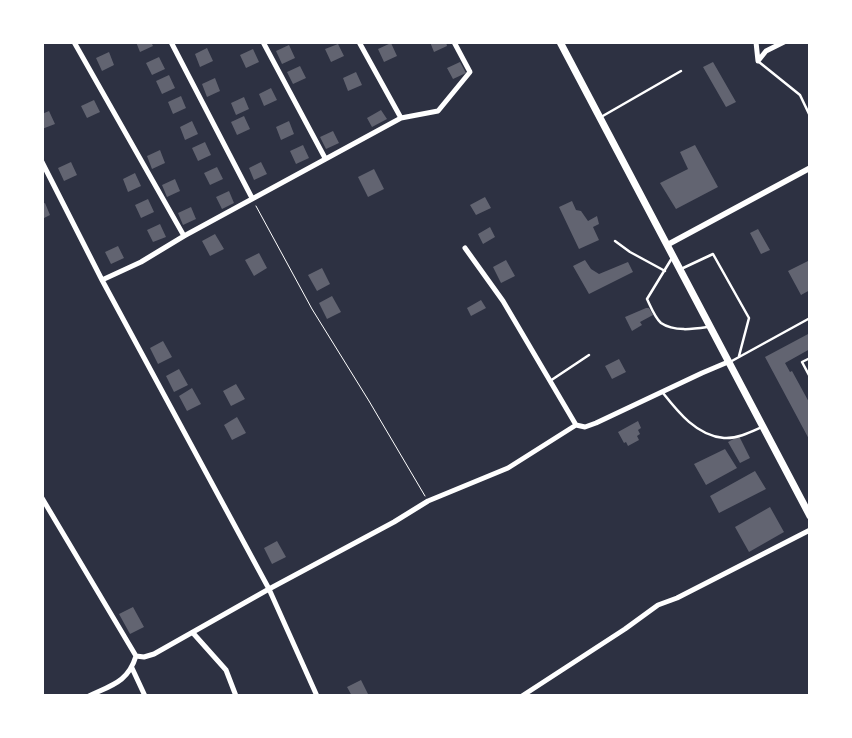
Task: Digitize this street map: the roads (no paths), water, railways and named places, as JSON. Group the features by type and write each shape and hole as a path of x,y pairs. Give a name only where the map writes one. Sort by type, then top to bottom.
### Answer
{"main road":[{"path":"560,42 810,516"}],"street":[{"path":"74,42 184,236"},
{"path":"171,42 252,198"},
{"path":"263,42 325,158"},
{"path":"359,42 401,118"},
{"path":"102,280 141,262 252,198 401,118 438,111 470,72 454,42"},
{"path":"756,42 758,61"},
{"path":"758,61 766,51 784,42"},
{"path":"42,162 102,280 269,589 317,696"},
{"path":"667,245 810,168"},
{"path":"465,248 503,301 576,425"},
{"path":"136,656 144,657 154,654 269,589 394,522 428,501 508,468 576,425 585,427 596,423 728,362"},
{"path":"42,498 136,656 132,668 124,678 88,696"},
{"path":"522,696 625,629 658,605 677,598 810,530"},
{"path":"193,633 226,670 236,696"},
{"path":"132,668 144,696"}],"lane":[{"path":"758,61 800,95 810,116"},
{"path":"600,117 681,71"},
{"path":"615,241 630,252 665,271"},
{"path":"680,270 712,254 749,318 739,356"},
{"path":"672,256 665,271 647,298 660,322 692,330 710,327"},
{"path":"728,362 810,318"},
{"path":"550,381 589,355"},
{"path":"810,358 802,362 810,377"},
{"path":"663,392 680,414 697,428 711,435 726,438 746,434 762,426"}]}
